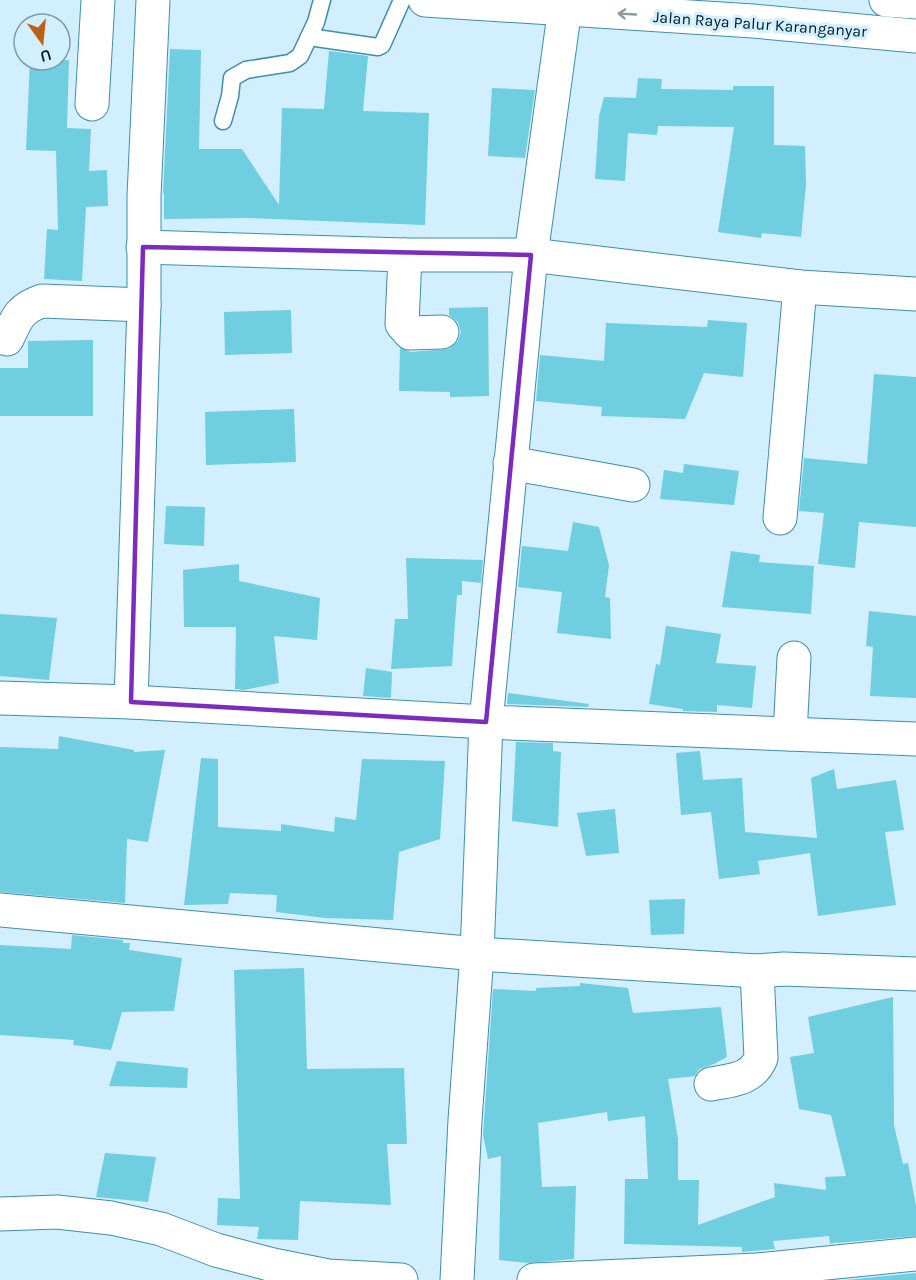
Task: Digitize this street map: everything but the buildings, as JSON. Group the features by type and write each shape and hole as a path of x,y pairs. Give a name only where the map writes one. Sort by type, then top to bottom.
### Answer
{"street":[{"path":"92,104 98,0"},
{"path":"131,702 144,305 143,247 153,0"},
{"name":"Jalan Raya Palur Karanganyar","path":"425,0 754,11 916,36"},
{"path":"886,0 916,2"},
{"path":"457,1280 465,1120 477,954 486,722 531,255 566,5"},
{"path":"143,247 405,255 531,255 800,286 916,294"},
{"path":"405,255 402,324 410,333 442,332"},
{"path":"780,518 800,286"},
{"path":"7,339 18,317 27,306 42,301 144,305"},
{"path":"510,463 633,485"},
{"path":"790,734 794,658"},
{"path":"0,698 131,702 486,722 916,739"},
{"path":"0,910 477,954 757,971 784,969 916,974"},
{"path":"711,1084 739,1079 757,1068 761,1058 757,971"},
{"path":"0,1214 57,1212 111,1218 160,1229 216,1250 273,1265 328,1276 401,1280"},
{"path":"534,1280 757,1275 908,1263"}],"lane":[{"path":"224,121 231,96 232,78 246,70 290,63 300,56 316,22 322,0"},
{"path":"309,37 378,47 382,45 402,0"}],"highlighted area":[{"path":"143,247 531,255 486,722 131,702"}]}
